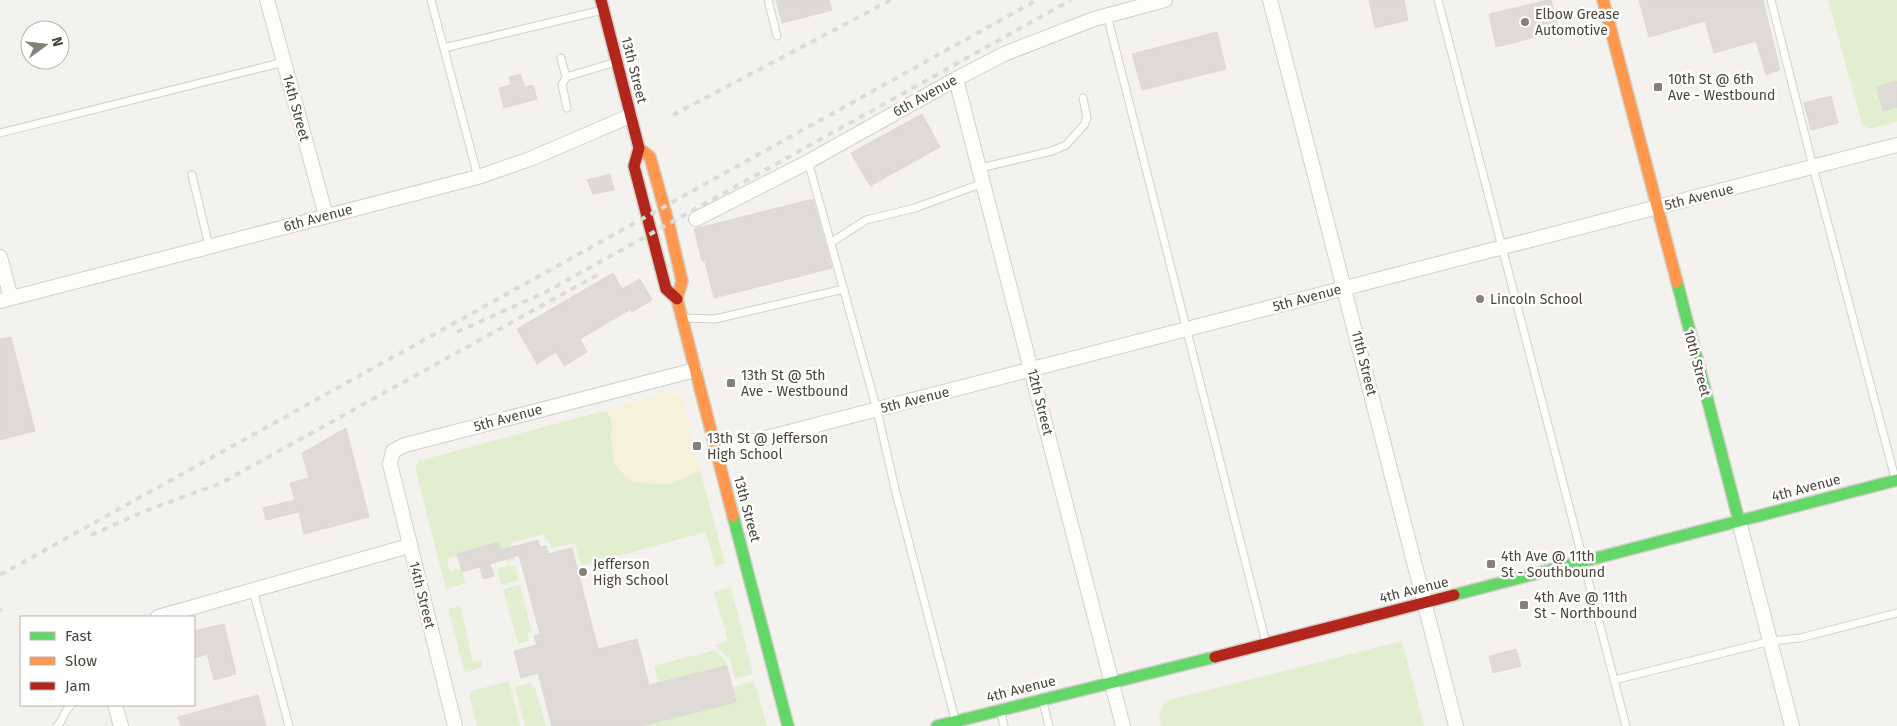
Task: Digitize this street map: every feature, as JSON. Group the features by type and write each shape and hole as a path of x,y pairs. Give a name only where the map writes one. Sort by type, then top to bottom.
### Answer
{"street":[{"name":"14th Street","path":"268,0 326,216"},
{"name":"6th Avenue","path":"696,219 808,161 956,79 1028,43 1107,15 1165,0"},
{"name":"11th Street","path":"1270,0 1456,726"},
{"name":"10th Street","path":"1603,0 1792,726"},
{"name":"13th Street","path":"602,5 639,148 634,166 666,290 677,299"},
{"name":"12th Street","path":"956,79 1123,726"},
{"name":"6th Avenue","path":"6,300 478,177 530,159 630,116"},
{"name":"5th Avenue","path":"716,451 1897,146"},
{"name":"13th Street","path":"639,148 650,157 668,225 682,281 677,299 788,726"},
{"path":"0,257 6,300"},
{"name":"5th Avenue","path":"390,464 393,451 405,445 695,370"},
{"name":"14th Street","path":"390,464 455,726"},
{"name":"4th Avenue","path":"937,726 956,724 1042,699 1739,522 1896,480"},
{"path":"162,616 409,546"},
{"path":"115,706 121,726"}],"lane":[{"path":"431,0 478,177"},
{"path":"768,0 777,36"},
{"path":"1438,0 1626,726"},
{"path":"1770,0 1896,480"},
{"path":"444,48 602,5"},
{"path":"1107,15 1266,643"},
{"path":"561,58 566,77 562,85 567,108"},
{"path":"0,132 284,62"},
{"path":"566,77 617,62"},
{"path":"980,168 1052,151 1066,145 1084,125 1087,118 1083,98"},
{"path":"808,161 877,410 896,493 956,724"},
{"path":"192,175 209,246"},
{"path":"832,242 866,220 915,208 984,184"},
{"path":"682,318 715,320 844,289"},
{"path":"254,590 289,726"},
{"path":"1614,680 1771,641 1800,638 1897,613"},
{"path":"1042,699 1049,726"},
{"path":"57,726 70,706"},
{"path":"1000,710 1004,726"}],"green space":[{"path":"1828,0 1897,0 1897,122 1869,129 1862,124"},
{"path":"603,411 607,412 691,475 700,470 725,563 715,566 706,532 581,566 575,543 552,548 548,540 545,540 544,534 510,543 515,560 508,562 504,560 498,542 457,554 458,556 447,559 450,572 461,568 466,583 446,589 415,467 419,461"},
{"path":"515,565 519,580 501,585 497,568"},
{"path":"520,585 532,632 527,633 529,641 518,644 503,589"},
{"path":"731,588 753,674 735,679 730,660 715,645 728,640 714,592"},
{"path":"460,606 473,662 480,660 483,664 482,667 465,673 448,609"},
{"path":"1402,641 1424,726 1161,726 1159,717 1165,701"},
{"path":"714,650 726,661 727,666 658,683 654,666"},
{"path":"509,681 520,726 477,726 469,694 472,691"},
{"path":"754,681 767,726 642,726 735,702 732,687"},
{"path":"530,683 535,688 546,726 525,726 515,687"}],"sand":[{"path":"668,392 683,400 700,470 671,484 634,483 614,463 611,439 612,421 607,412 603,411"}],"building":[{"path":"776,0 829,0 832,10 782,23"},
{"path":"1369,0 1404,0 1408,20 1375,28"},
{"path":"1551,0 1559,31 1496,47 1489,14"},
{"path":"1639,0 1763,0 1780,70 1766,75 1756,41 1714,53 1705,21 1649,37"},
{"path":"1217,32 1226,69 1142,90 1132,54"},
{"path":"520,74 525,87 533,85 537,99 504,108 499,88 511,85 509,77"},
{"path":"1897,81 1897,107 1883,111 1877,87"},
{"path":"1831,96 1838,123 1811,130 1804,103"},
{"path":"922,114 940,147 870,186 851,153"},
{"path":"610,174 614,190 593,194 587,180"},
{"path":"813,199 832,268 714,298 705,261 702,261 694,229"},
{"path":"613,273 622,289 640,279 652,300 632,312 631,309 580,339 587,352 564,366 556,352 537,364 517,329"},
{"path":"11,337 35,431 0,440 0,339"},
{"path":"346,428 369,517 304,534 299,512 266,520 263,508 295,500 290,483 309,478 302,453"},
{"path":"538,540 540,547 546,546 548,554 572,548 598,649 637,639 649,685 727,666 736,702 641,726 552,726 538,673 521,678 514,651 537,645 534,636 540,634 519,555 490,564 494,576 483,579 480,567 462,572 457,554 498,542 501,550"},
{"path":"224,624 236,674 214,680 207,654 195,658 195,631"},
{"path":"1516,649 1521,666 1493,673 1489,656"},
{"path":"258,695 266,726 181,726 178,717"}],"railway":[{"path":"673,115 891,0"},
{"path":"0,575 1037,0"},
{"path":"457,332 546,292 1071,0"},
{"path":"91,535 145,511 221,483 599,274"}],"traffic: fast":[{"path":"1677,282 1739,521"},
{"path":"1454,595 1897,480"},
{"path":"733,516 788,726"},
{"path":"937,726 1215,657"}],"traffic: slow":[{"path":"1603,0 1677,282"},
{"path":"639,148 650,157 669,225 682,281 677,299 733,516"}],"traffic: jam":[{"path":"601,0 639,148 634,166 666,289 677,299"},
{"path":"1215,657 1454,595"}],"place":[{"name":"Elbow Grease Automotive","path":"1525,22"},
{"name":"10th St @ 6th Ave - Westbound","path":"1658,87"},
{"name":"Lincoln School","path":"1480,299"},
{"name":"13th St @ 5th Ave - Westbound","path":"731,383"},
{"name":"13th St @ Jefferson High School","path":"697,446"},
{"name":"4th Ave @ 11th St - Southbound","path":"1491,564"},
{"name":"Jefferson High School","path":"583,572"},
{"name":"4th Ave @ 11th St - Northbound","path":"1524,605"}]}
